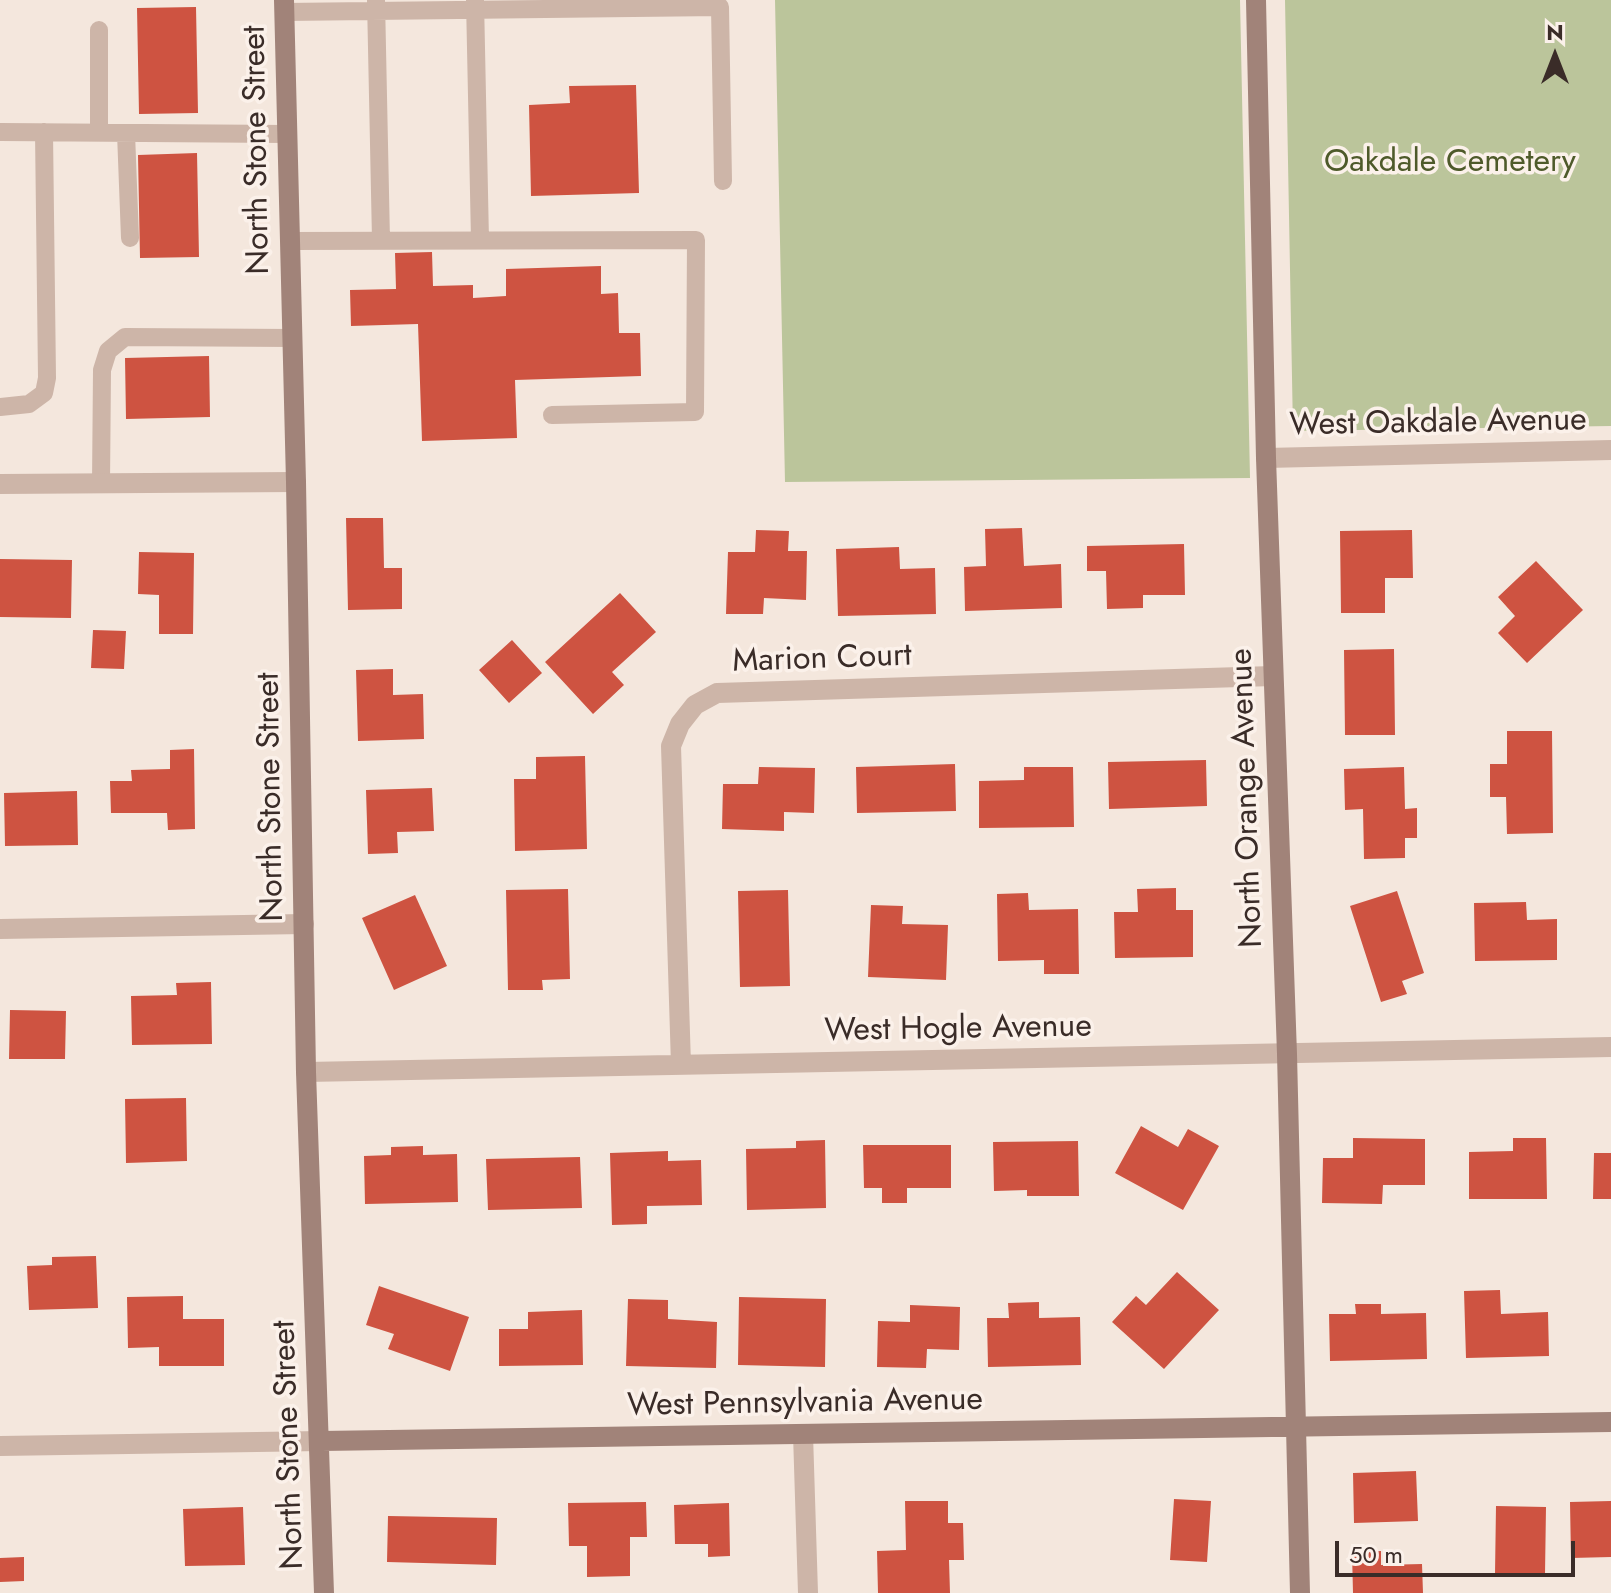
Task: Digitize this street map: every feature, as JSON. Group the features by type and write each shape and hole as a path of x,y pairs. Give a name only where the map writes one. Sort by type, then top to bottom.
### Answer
{"street":[{"name":"North Orange Avenue","path":"1256,0 1266,458 1287,1054 1300,1593"},
{"name":"North Stone Street","path":"284,6 306,1072 324,1593"},
{"name":"West Oakdale Avenue","path":"1266,458 1611,450"},
{"path":"0,484 296,482"},
{"name":"Marion Court","path":"681,1065 671,746 680,724 695,705 717,693 1273,676"},
{"path":"0,929 304,924"},
{"name":"West Hogle Avenue","path":"306,1072 1611,1047"},
{"name":"West Pennsylvania Avenue","path":"0,1446 1611,1422"},
{"path":"803,1434 808,1593"}],"lane":[{"path":"475,5 480,240"},
{"path":"284,6 720,7 723,181"},
{"path":"376,6 381,240"},
{"path":"99,30 99,132"},
{"path":"0,132 287,134"},
{"path":"0,407 29,404 44,393 47,378 44,132"},
{"path":"126,133 130,238"},
{"path":"290,241 696,240 695,412 552,415"},
{"path":"101,484 102,370 108,351 125,337 293,338"}],"green space":[{"path":"775,0 1240,0 1250,478 785,482"},
{"name":"Oakdale Cemetery","path":"1285,0 1611,0 1611,426 1293,431"}],"building":[{"path":"196,7 198,113 139,114 137,8"},
{"path":"636,85 639,193 531,196 529,105 570,103 569,86"},
{"path":"197,153 199,257 140,258 138,155"},
{"path":"432,252 433,286 473,285 473,298 506,296 506,269 601,266 601,294 618,293 619,333 640,333 641,376 515,380 517,438 422,441 418,324 351,326 350,290 396,289 395,253"},
{"path":"209,356 210,417 126,419 125,358"},
{"path":"346,518 383,518 384,568 402,568 402,609 348,610"},
{"path":"1022,528 1024,566 1061,564 1062,608 965,611 964,567 986,566 985,529"},
{"path":"756,530 789,531 788,551 807,551 806,600 764,598 763,614 726,614 728,552 755,552"},
{"path":"1412,530 1413,578 1385,578 1385,613 1341,613 1340,531"},
{"path":"1184,544 1185,595 1143,595 1143,608 1107,609 1106,571 1087,571 1087,546"},
{"path":"899,547 900,569 935,568 936,614 838,616 836,549"},
{"path":"139,552 194,553 193,634 159,634 159,595 138,594"},
{"path":"0,559 72,560 71,618 0,617"},
{"path":"1536,561 1583,610 1527,663 1498,633 1515,616 1498,597"},
{"path":"620,593 656,632 612,672 624,685 593,714 545,662"},
{"path":"93,630 126,631 124,669 91,668"},
{"path":"512,640 542,673 509,703 479,670"},
{"path":"1394,649 1395,735 1345,735 1344,650"},
{"path":"393,669 393,695 423,694 424,739 358,741 356,670"},
{"path":"1507,731 1552,731 1553,833 1507,834 1506,797 1490,797 1490,764 1507,764"},
{"path":"194,749 195,829 168,830 167,813 111,813 110,781 132,781 131,770 170,769 170,750"},
{"path":"585,756 587,849 515,851 514,779 536,779 536,757"},
{"path":"1206,760 1207,806 1109,809 1108,762"},
{"path":"955,764 956,811 857,813 856,767"},
{"path":"759,767 815,768 814,813 784,812 784,831 722,829 723,784 758,784"},
{"path":"1024,767 1073,767 1074,827 979,828 979,781 1024,780"},
{"path":"1404,767 1405,809 1417,808 1417,838 1405,838 1405,858 1364,859 1363,809 1345,810 1344,769"},
{"path":"432,788 434,831 397,832 398,853 368,854 366,790"},
{"path":"77,791 78,845 5,846 4,793"},
{"path":"1176,888 1176,910 1193,910 1193,957 1115,958 1114,912 1138,912 1137,889"},
{"path":"568,889 570,979 542,980 543,990 508,990 506,890"},
{"path":"788,890 790,986 740,987 738,891"},
{"path":"1397,891 1424,973 1402,981 1407,994 1381,1002 1350,906"},
{"path":"1028,893 1029,910 1078,909 1079,974 1044,974 1044,960 998,961 997,894"},
{"path":"415,895 447,966 394,990 362,918"},
{"path":"1526,902 1527,920 1557,919 1557,960 1475,961 1474,903"},
{"path":"871,905 903,906 902,924 948,925 946,980 868,977"},
{"path":"211,982 212,1044 132,1045 131,996 177,995 176,983"},
{"path":"10,1010 66,1011 65,1059 9,1059"},
{"path":"186,1098 187,1161 126,1163 125,1099"},
{"path":"1141,1126 1178,1147 1188,1129 1219,1146 1183,1210 1115,1173"},
{"path":"1353,1138 1425,1139 1425,1185 1383,1185 1382,1204 1322,1203 1323,1158 1353,1158"},
{"path":"1513,1138 1546,1138 1547,1199 1469,1199 1469,1152 1513,1151"},
{"path":"825,1140 826,1208 747,1210 746,1149 796,1148 796,1141"},
{"path":"1078,1141 1079,1196 1027,1196 1027,1190 994,1191 993,1142"},
{"path":"863,1145 951,1145 951,1188 907,1188 907,1203 882,1203 882,1188 864,1188"},
{"path":"423,1146 423,1155 457,1154 458,1202 365,1204 364,1156 391,1155 391,1147"},
{"path":"668,1151 668,1161 701,1160 702,1205 647,1206 647,1224 612,1225 610,1153"},
{"path":"1594,1153 1611,1153 1611,1199 1593,1199"},
{"path":"580,1157 582,1208 488,1210 486,1159"},
{"path":"96,1256 98,1308 29,1310 27,1266 52,1265 52,1257"},
{"path":"1177,1272 1219,1310 1164,1369 1112,1322 1136,1296 1146,1305"},
{"path":"379,1286 469,1317 450,1371 388,1349 394,1334 366,1325"},
{"path":"1500,1290 1501,1314 1548,1312 1549,1356 1466,1358 1464,1291"},
{"path":"183,1296 183,1319 224,1319 224,1366 159,1366 159,1347 128,1348 127,1297"},
{"path":"739,1297 826,1299 825,1367 738,1365"},
{"path":"628,1299 668,1300 668,1319 717,1322 716,1368 626,1366"},
{"path":"1039,1302 1039,1318 1080,1317 1081,1365 988,1367 987,1318 1009,1318 1008,1303"},
{"path":"1355,1304 1381,1304 1381,1314 1426,1313 1427,1359 1330,1361 1329,1314 1356,1314"},
{"path":"910,1305 960,1307 959,1350 927,1349 926,1368 877,1367 878,1321 910,1322"},
{"path":"582,1310 583,1365 499,1366 499,1329 528,1329 528,1312"},
{"path":"1416,1471 1418,1521 1354,1523 1353,1473"},
{"path":"1174,1499 1211,1501 1207,1562 1170,1560"},
{"path":"905,1501 948,1501 948,1523 963,1523 964,1560 949,1560 950,1593 878,1593 877,1551 906,1550"},
{"path":"1611,1501 1611,1557 1571,1558 1570,1502"},
{"path":"646,1502 647,1537 630,1537 630,1576 587,1577 587,1546 569,1546 568,1503"},
{"path":"729,1503 730,1556 708,1557 708,1544 675,1544 674,1505"},
{"path":"1496,1506 1546,1507 1545,1574 1495,1574"},
{"path":"243,1507 245,1565 185,1566 183,1509"},
{"path":"388,1516 497,1518 496,1565 387,1562"},
{"path":"1381,1551 1381,1565 1422,1564 1423,1593 1353,1593 1352,1552"},
{"path":"24,1557 24,1581 0,1582 0,1558"}]}
